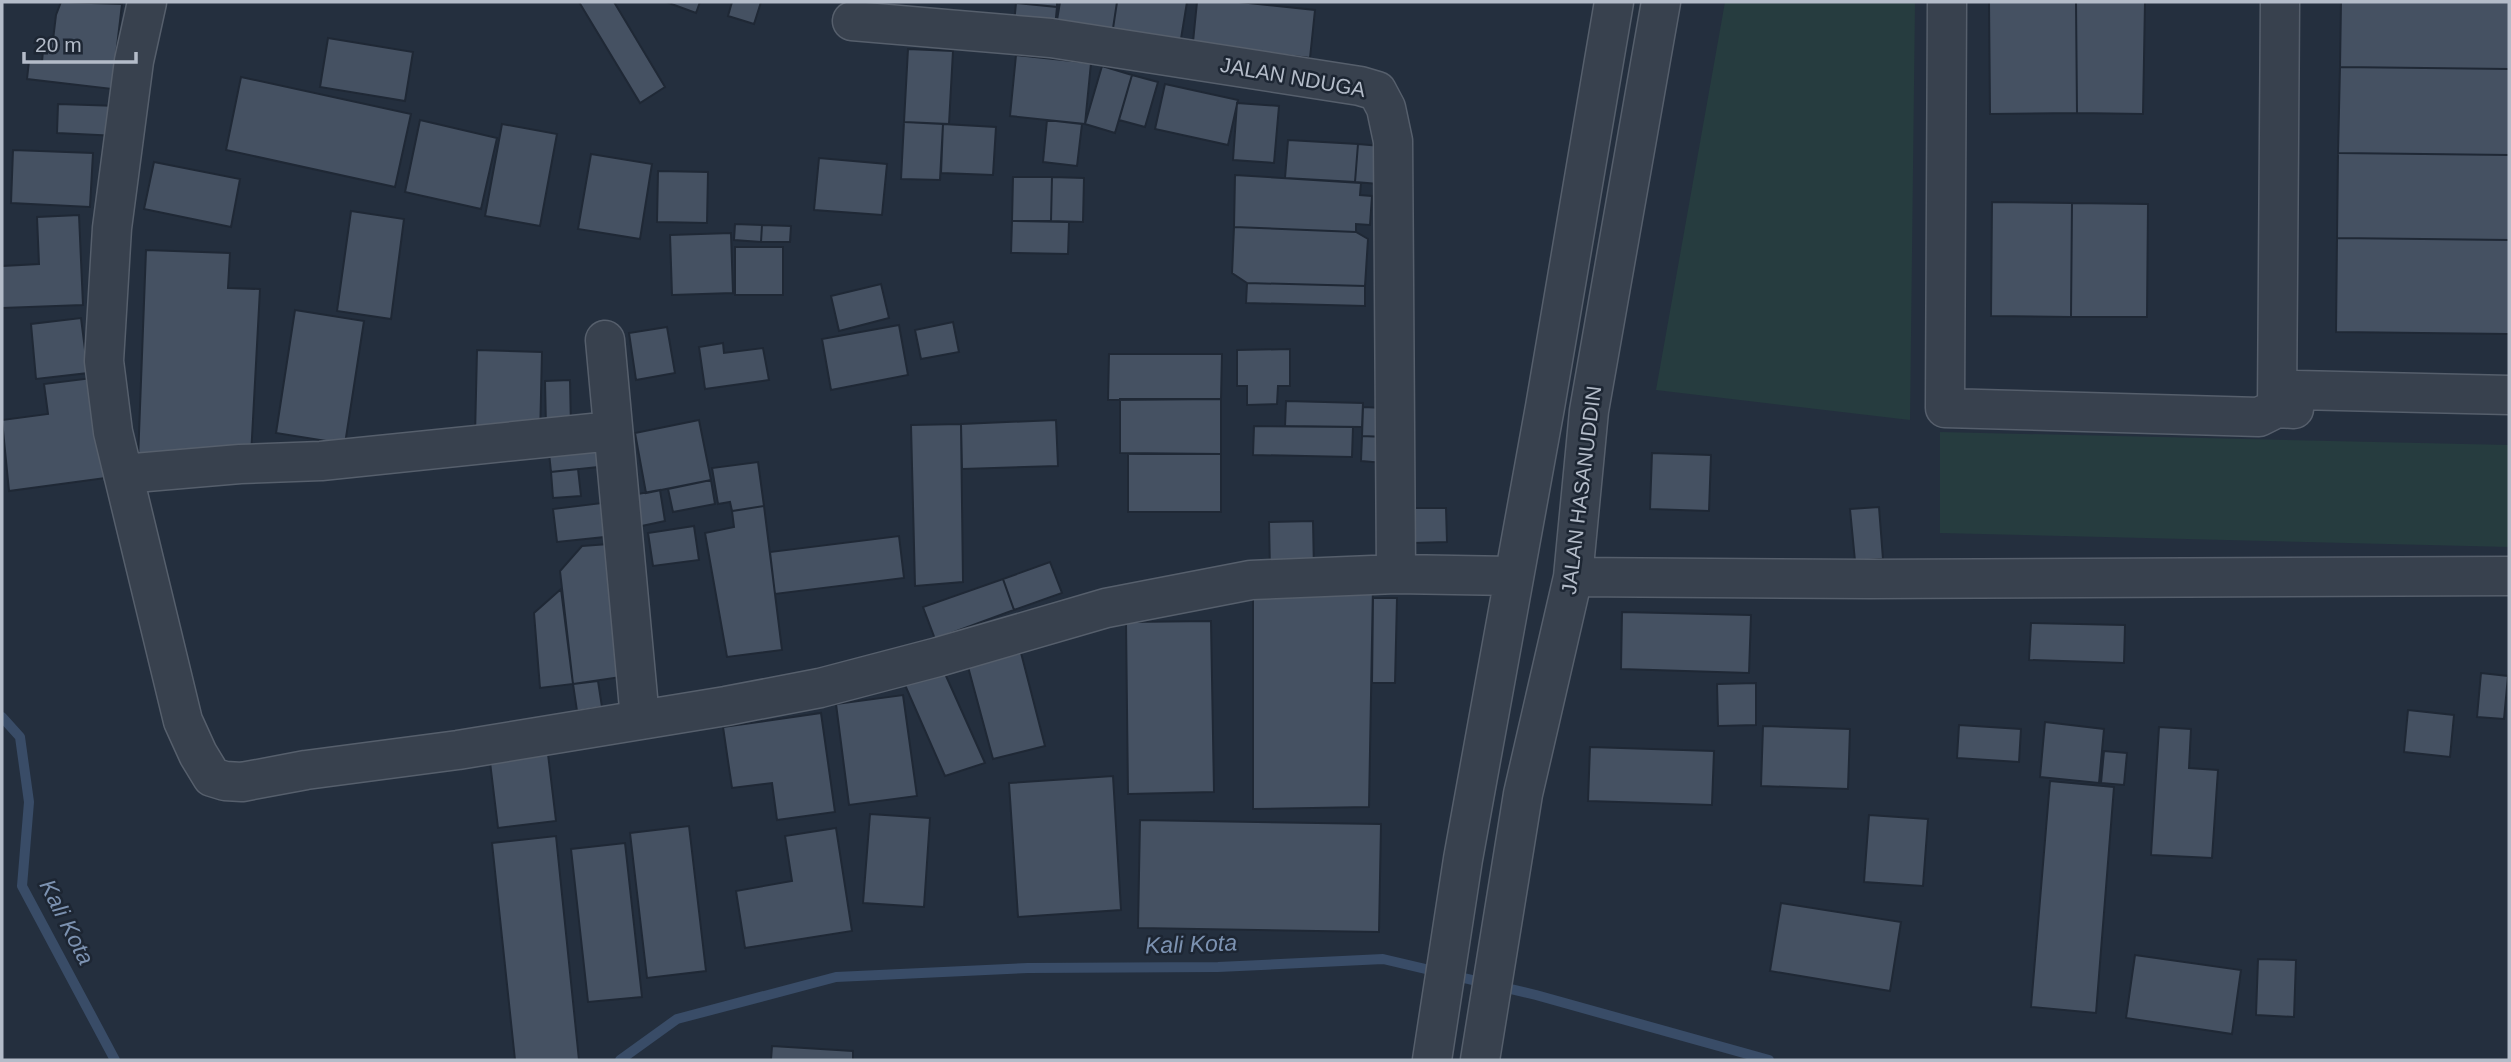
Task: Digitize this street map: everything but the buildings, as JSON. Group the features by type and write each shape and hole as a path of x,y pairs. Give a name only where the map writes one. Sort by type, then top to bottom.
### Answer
{"street":[{"path":"147,2 134,61 112,228 104,361 113,432 183,720 212,777 226,782 242,782 726,706 820,688 1106,608 1251,580 1396,574 1513,576"},
{"path":"1433,1053 1463,859 1545,407 1614,2"},
{"name":"JALAN HASANUDDIN","path":"1481,1058 1523,794 1573,577 1589,411 1661,2"},
{"path":"1947,2 1945,408 2259,417 2290,391 2509,377"},
{"path":"2280,2 2290,391"},
{"path":"2290,391 2300,2"},
{"name":"JALAN NDUGA","path":"852,20 1051,38 1360,86 1377,91 1386,108 1393,141 1396,574"},
{"path":"605,340 640,719"},
{"path":"2290,391 2509,395"},
{"path":"2290,391 2509,414"},
{"path":"123,474 321,461 612,431"},
{"path":"1573,577 1870,579 2509,576"}],"green space":[{"path":"1725,2 1915,2 1910,420 1656,390"},
{"path":"1940,432 2509,445 2509,547 1940,533"}],"waterway":[{"name":"Kali Kota","path":"2,717 20,737 29,802 22,886 115,1060"},
{"name":"Kali Kota","path":"620,1060 677,1019 836,977 1028,968 1218,967 1383,959 1536,995 1769,1060"}]}
